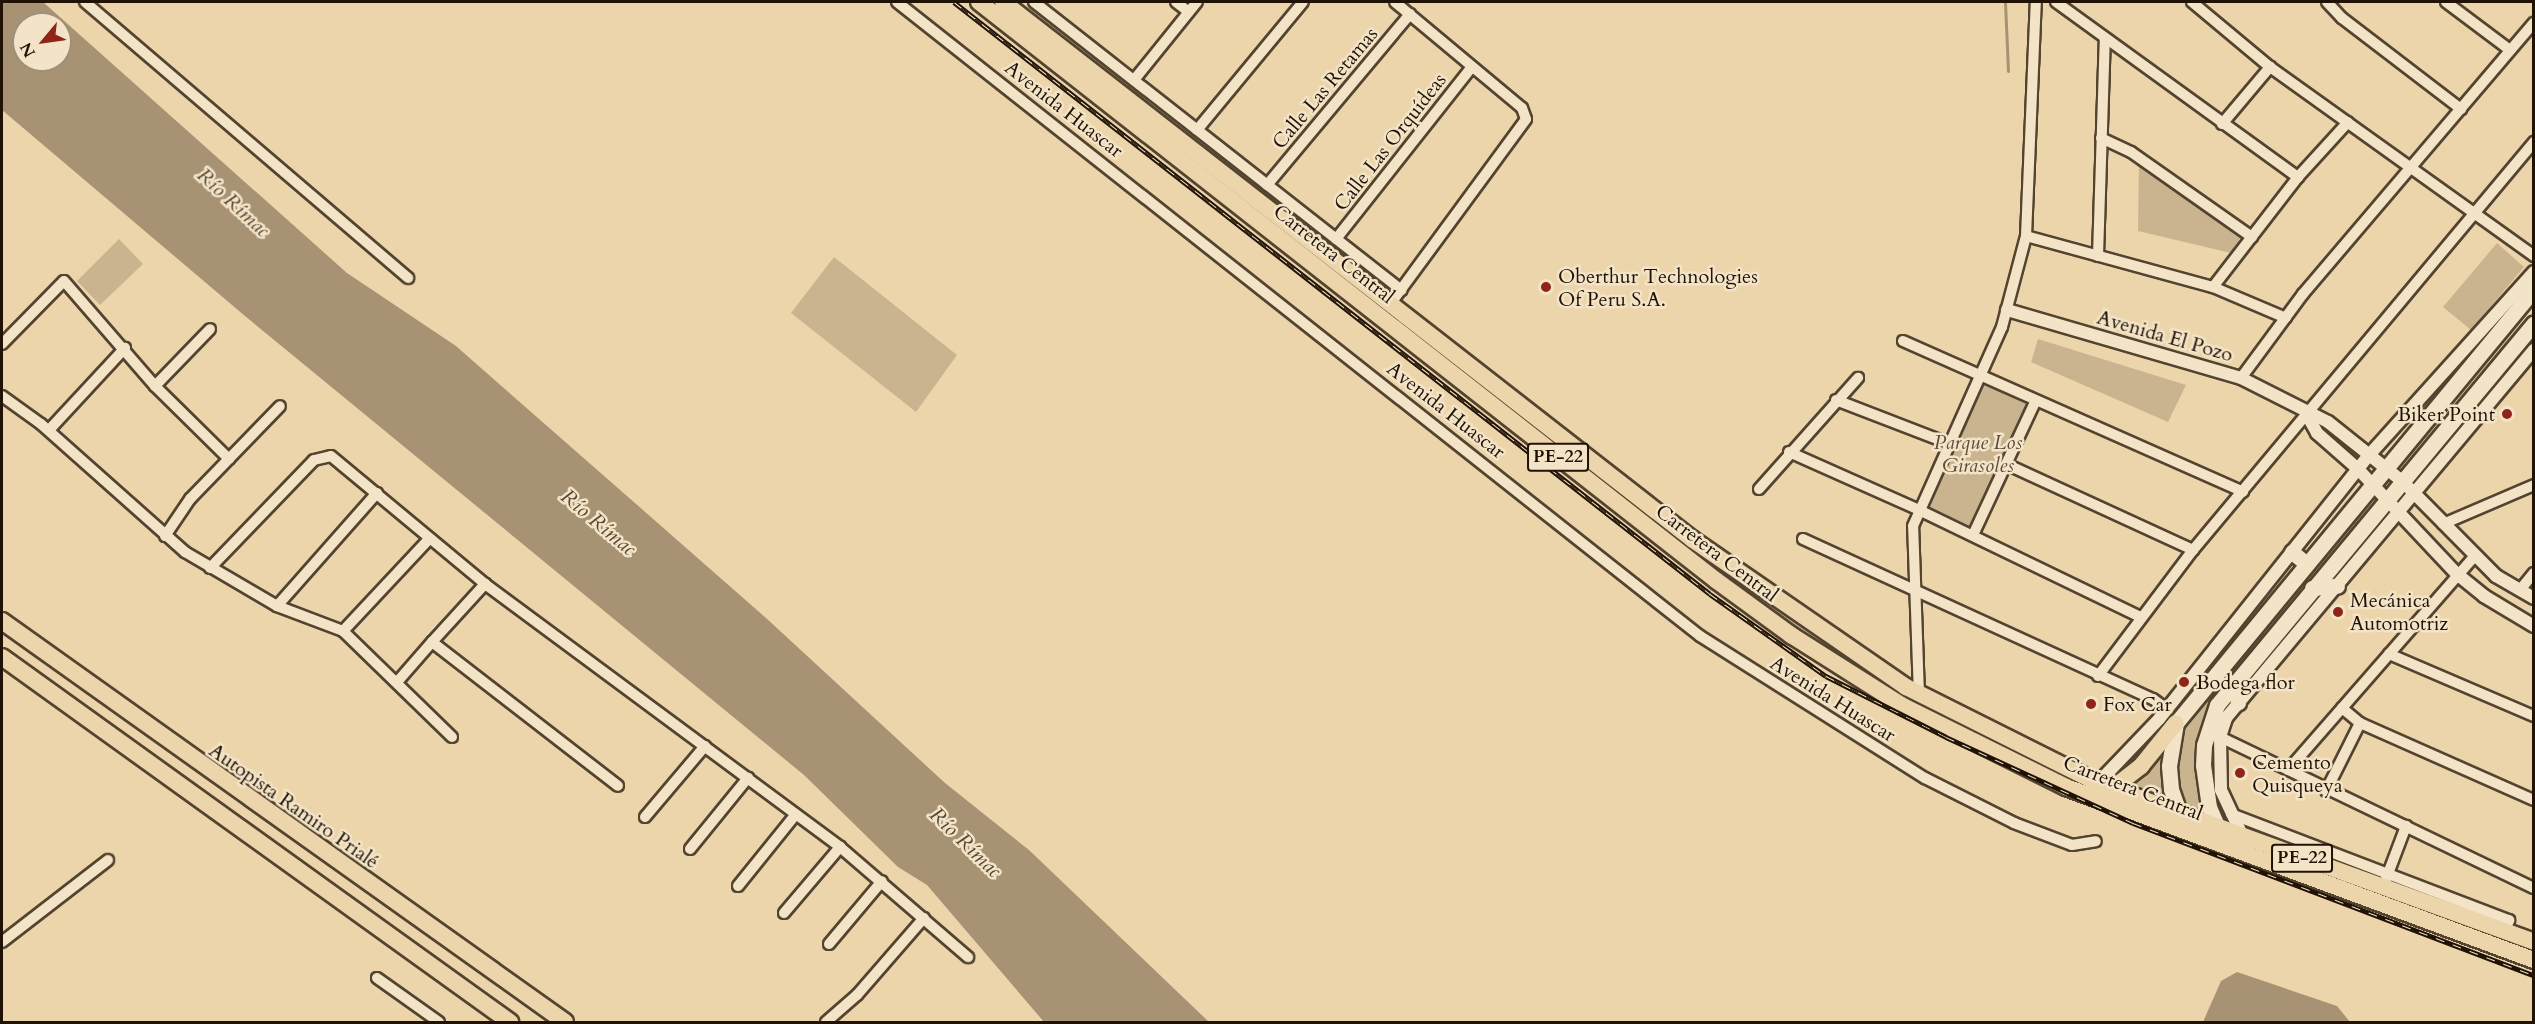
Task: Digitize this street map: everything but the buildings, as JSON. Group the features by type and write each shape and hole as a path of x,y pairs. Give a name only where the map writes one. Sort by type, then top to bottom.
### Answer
{"highway":[{"name":"Carretera Central","path":"979,2 1322,261 1396,296 1733,570 1919,695 2106,786 2243,837 2331,877 2534,960"},
{"name":"Carretera Central","path":"1003,2 1322,261 1791,635 1903,706 2066,786 2187,832 2331,877 2386,880 2505,932 2534,942"},
{"name":"Autopista Ramiro Prialé","path":"2,621 565,1023"},
{"path":"2,657 510,1023"},
{"path":"2106,786 2141,766 2172,716"}],"main road":[{"path":"2187,832 2178,812 2169,766 2172,716 2261,620 2534,290"},
{"path":"2218,828 2204,790 2204,745 2217,705 2312,588 2407,487 2473,395 2534,323"},
{"path":"2459,381 2467,382 2473,395"},
{"path":"2292,552 2307,564"},
{"path":"2312,588 2337,586"},
{"path":"2261,620 2265,627 2277,630"},
{"path":"2234,682 2238,703"}],"street":[{"path":"85,2 408,278"},
{"name":"Avenida Huascar","path":"897,2 1700,636 1925,778 2014,823 2072,845 2096,841"},
{"path":"1034,2 1336,239 1396,296 1526,122 1522,108 1471,68 1395,2"},
{"path":"1176,2 1189,12"},
{"path":"1134,80 1197,2"},
{"path":"1197,130 1303,2"},
{"path":"1919,695 1913,526 2007,310 2026,236 2036,2"},
{"path":"2056,2 2298,177"},
{"path":"2192,2 2270,67 2534,256"},
{"path":"2327,2 2342,18 2461,109"},
{"path":"2446,2 2510,50"},
{"name":"Calle Las Retamas","path":"1267,185 1410,14"},
{"path":"2241,378 2286,318 2411,166 2534,23"},
{"path":"2098,256 2105,38"},
{"path":"2222,124 2270,67"},
{"name":"Calle Las Orquídeas","path":"1336,239 1471,68"},
{"path":"2213,287 2298,177 2348,122"},
{"path":"2101,138 2131,152 2252,237"},
{"path":"2098,676 2140,617 2193,550 2534,142"},
{"path":"2026,236 2213,287 2286,318"},
{"path":"1803,539 2098,676 2153,699 2172,716 2292,552 2370,454 2534,272"},
{"path":"2,344 64,281 125,348 155,386 229,459"},
{"name":"Avenida El Pozo","path":"2007,310 2241,378 2328,422 2387,468 2474,557 2534,598"},
{"path":"155,386 210,329"},
{"path":"1903,341 2035,402 2243,492"},
{"path":"49,430 125,348"},
{"path":"2407,487 2534,350"},
{"path":"1759,489 1789,452 1858,378"},
{"path":"2,396 49,430 165,536 210,568 277,606 344,631 398,681 452,737"},
{"path":"1836,400 1950,444"},
{"path":"1973,535 2035,402"},
{"path":"165,536 190,499 280,406"},
{"name":"Avenida El Pozo","path":"2307,413 2317,433 2358,469 2457,574 2484,596 2534,626"},
{"path":"1789,452 1973,535 2140,617"},
{"path":"210,568 314,460 330,456 485,584 840,846 968,957"},
{"path":"2006,464 2193,550"},
{"path":"2443,524 2532,484"},
{"path":"277,606 377,493"},
{"path":"2243,837 2221,790 2220,737 2226,718 2337,586 2392,504"},
{"path":"344,631 429,539"},
{"path":"2288,770 2474,557"},
{"path":"2520,590 2534,573"},
{"path":"398,681 485,584"},
{"path":"432,642 618,786"},
{"path":"2389,654 2534,716"},
{"path":"2342,708 2360,723 2534,801"},
{"path":"2326,791 2360,723"},
{"path":"2220,737 2326,791 2406,826 2531,887 2534,873"},
{"path":"645,817 705,746"},
{"path":"690,849 748,778"},
{"path":"738,886 796,814"},
{"path":"2232,814 2386,880 2406,826"},
{"path":"784,914 840,846"},
{"path":"2,942 108,861"},
{"path":"829,944 882,881"},
{"path":"826,1023 857,995 924,918"},
{"path":"377,978 439,1023"}],"green space":[{"path":"2139,160 2242,235 2231,253 2138,231"},
{"path":"119,239 143,264 100,305 77,281"},
{"path":"2497,243 2524,267 2471,330 2443,307"},
{"path":"834,257 957,355 916,412 791,313"},
{"path":"2038,339 2186,385 2168,422 2031,362"},
{"name":"Parque Los Girasoles","path":"1984,381 2028,401 1972,527 1928,506"},
{"path":"2261,629 2266,637 2216,698 2199,763 2199,795 2204,813 2180,803 2172,763 2184,721"},
{"path":"2165,745 2164,797 2130,785"}],"water":[{"name":"Río Rímac","path":"2,2 43,2 54,12 12,12 12,72 72,72 72,28 347,273 456,346 766,618 945,783 1029,850 1209,1022 1044,1022 927,885 898,867 804,775 245,316 2,110"},
{"path":"2237,972 2337,1006 2350,1022 2203,1022 2221,981"}],"waterway":[{"path":"2005,2 2008,71"}],"railway":[{"path":"954,2 1710,594 1826,676 1946,737 2133,823 2534,975"}],"place":[{"name":"Oberthur Technologies Of Peru S.A.","path":"1546,287"},
{"name":"Biker Point","path":"2507,414"},
{"name":"Mecánica Automotriz","path":"2338,612"},
{"name":"Bodega flor","path":"2184,682"},
{"name":"Fox Car","path":"2091,704"},
{"name":"Cemento Quisqueya","path":"2240,773"}]}
